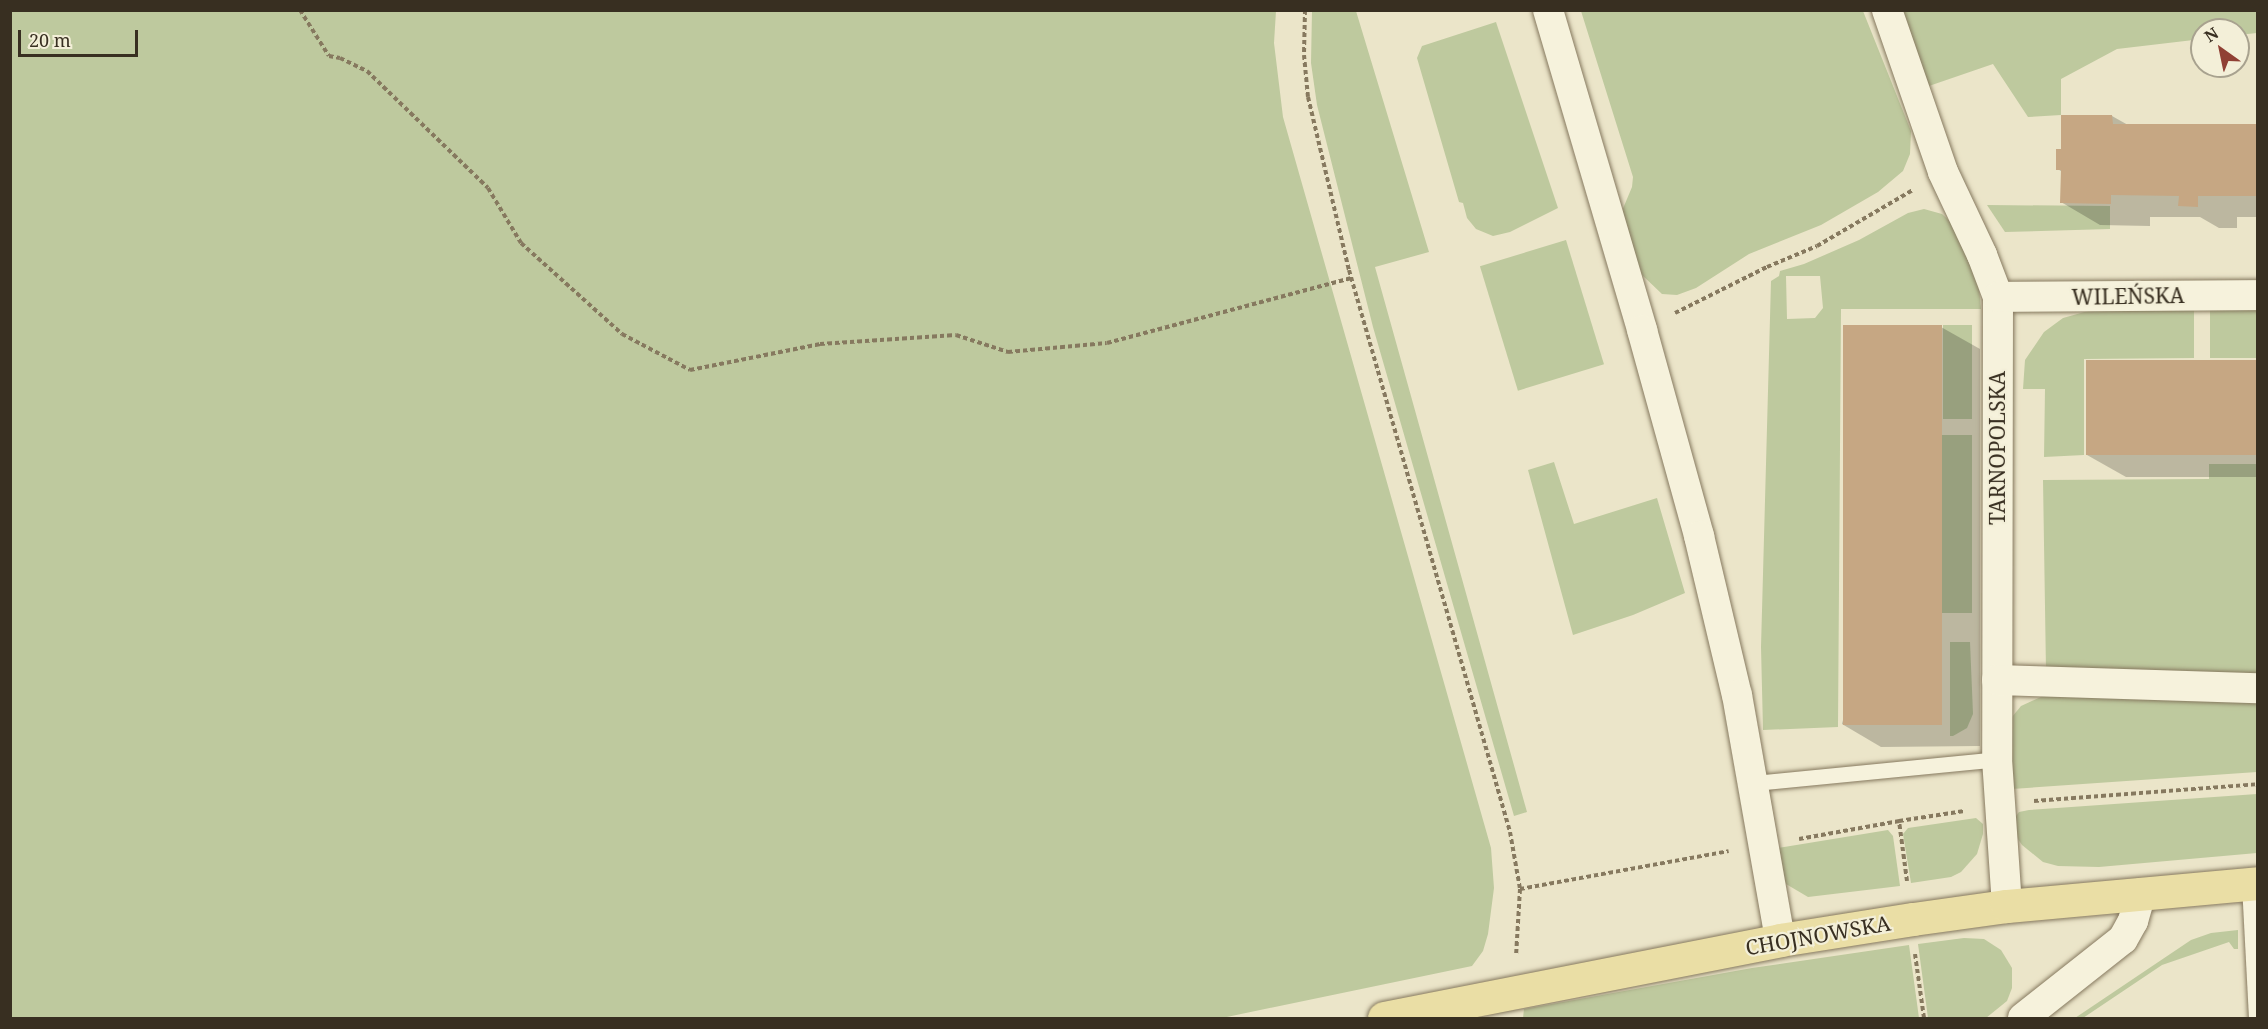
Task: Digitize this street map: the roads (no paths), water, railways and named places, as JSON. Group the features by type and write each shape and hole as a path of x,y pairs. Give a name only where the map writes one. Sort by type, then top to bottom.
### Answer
{"main road":[{"name":"CHOJNOWSKA","path":"1384,1018 1780,940 1913,919 2007,906 2253,884"}],"street":[{"path":"1548,10 1642,330 1699,536 1737,695 1780,940"},
{"name":"TARNOPOLSKA","path":"1887,10 1943,172 1983,255 1998,297 1997,759 2007,906"},
{"name":"WILEŃSKA","path":"1998,297 2258,295"},
{"path":"1997,680 2258,688"},
{"path":"2023,1018 2118,944 2133,921 2141,893"}],"lane":[{"path":"1754,783 1997,759"},
{"path":"2253,884 2256,1018"}]}
